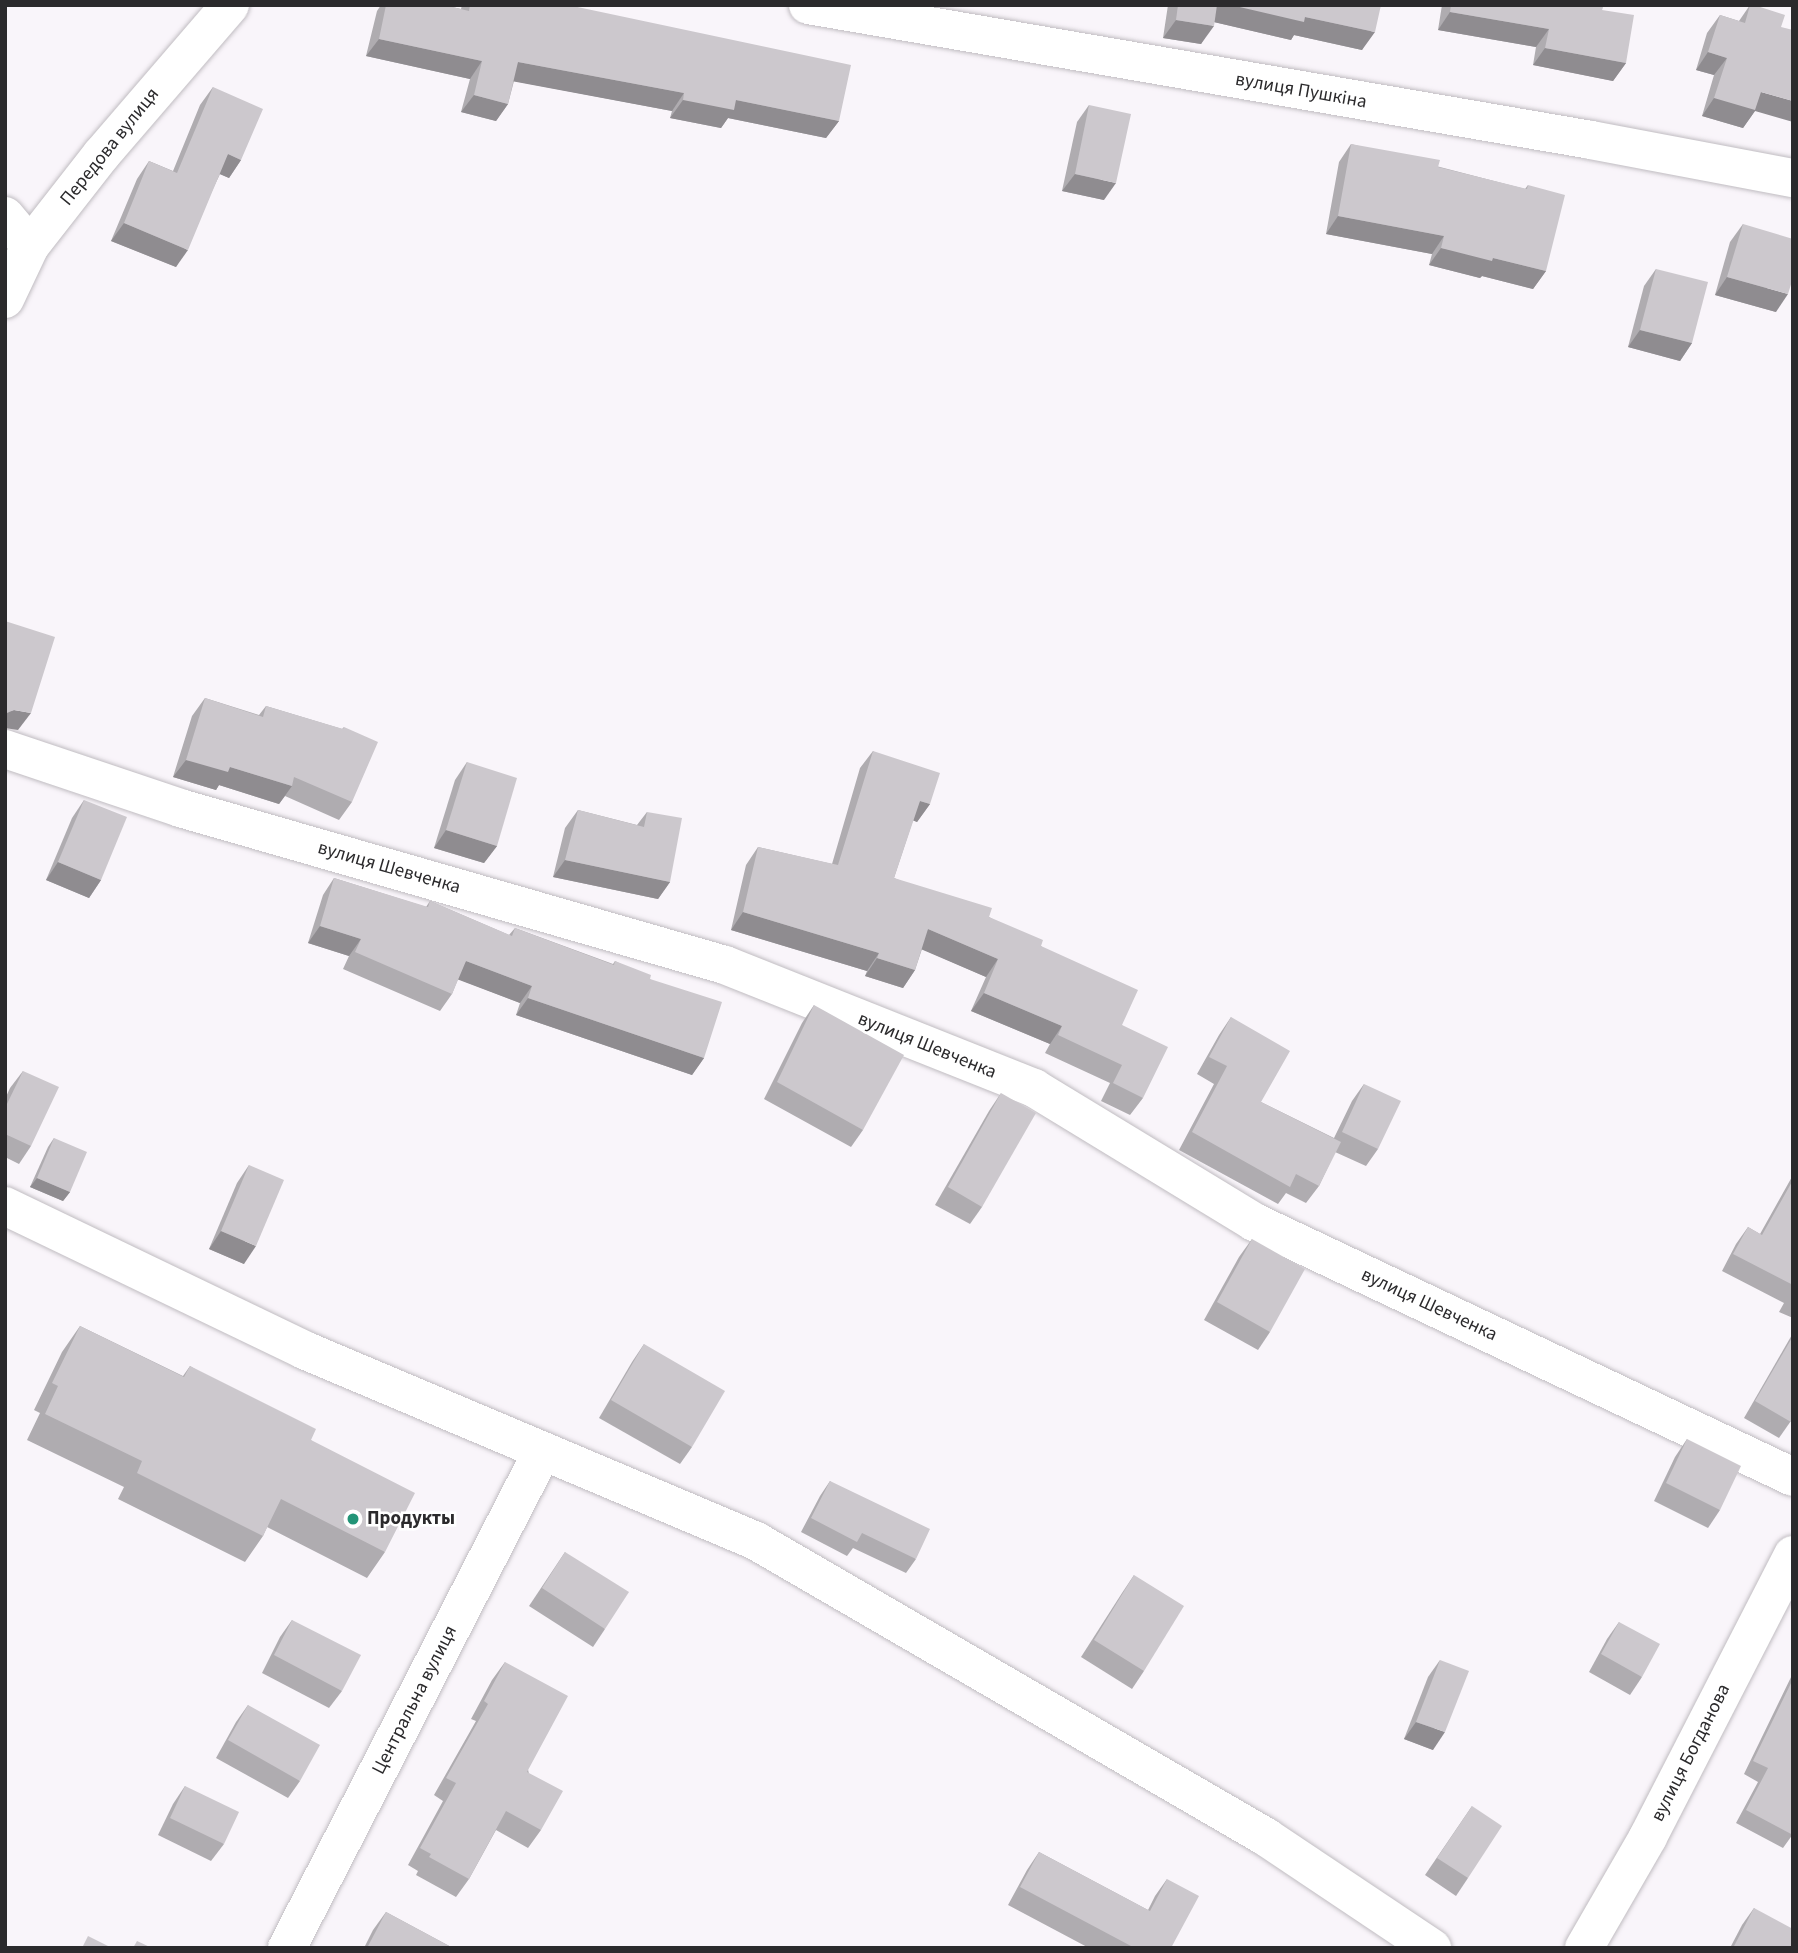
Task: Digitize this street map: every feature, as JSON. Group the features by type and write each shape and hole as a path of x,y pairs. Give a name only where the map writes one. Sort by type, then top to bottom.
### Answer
{"street":[{"name":"Передова вулиця","path":"5,299 30,246 102,154 230,5"},
{"name":"вулиця Пушкіна","path":"808,5 1591,140 1793,178"},
{"path":"5,216 30,246"},
{"name":"вулиця Шевченка","path":"5,749 180,808 725,965 1034,1088 1254,1222 1793,1476"},
{"path":"5,1206 304,1350 755,1541 1266,1837 1432,1948"},
{"name":"Центральна вулиця","path":"287,1948 542,1452"},
{"name":"вулиця Богданова","path":"1584,1948 1648,1837 1793,1555"}],"building":[{"path":"386,5 444,5 469,11 470,5 568,5 851,65 839,121 736,100 734,110 683,100 684,93 518,62 508,104 474,95 482,61 379,39"},
{"path":"1178,5 1217,5 1214,26 1176,20"},
{"path":"1231,5 1381,5 1375,32 1305,17 1304,22"},
{"path":"1451,5 1603,5 1602,10 1634,15 1626,63 1545,48 1549,29 1450,12"},
{"path":"1750,5 1785,15 1781,27 1793,30 1793,101 1761,92 1755,110 1714,98 1727,58 1708,52 1720,15 1745,23"},
{"path":"213,87 263,109 241,160 228,154 188,250 124,223 149,161 177,173"},
{"path":"1089,105 1131,114 1116,183 1075,174"},
{"path":"1351,144 1440,160 1438,167 1527,189 1528,185 1565,195 1546,271 1441,248 1444,236 1338,216"},
{"path":"1743,224 1793,239 1793,278 1788,294 1727,277"},
{"path":"1656,269 1708,282 1692,343 1640,330"},
{"path":"5,621 55,637 31,713 14,710 5,712"},
{"path":"205,698 263,717 266,706 343,729 344,727 378,742 352,802 294,777 292,786 230,767 228,772 186,760"},
{"path":"873,751 940,773 930,804 920,801 894,878 992,908 989,917 1043,940 1041,946 1138,990 1122,1025 1168,1047 1143,1098 1113,1083 1122,1065 1058,1035 1062,1026 984,993 998,959 928,929 915,970 877,958 879,953 743,912 758,847 838,865"},
{"path":"467,762 517,778 497,846 446,830"},
{"path":"84,800 127,817 101,880 58,862"},
{"path":"578,810 644,827 647,812 682,818 670,882 565,860"},
{"path":"334,878 428,907 430,901 512,936 515,928 614,965 615,961 651,975 650,979 722,1002 704,1058 528,998 532,986 466,961 452,994 355,952 361,939 320,926"},
{"path":"814,1005 904,1055 863,1130 777,1082"},
{"path":"1231,1017 1290,1051 1261,1102 1341,1142 1319,1186 1296,1174 1290,1187 1192,1132 1227,1066 1209,1057"},
{"path":"23,1071 59,1087 31,1146 5,1134 5,1108"},
{"path":"1364,1084 1401,1101 1378,1149 1342,1132"},
{"path":"1001,1093 1036,1113 982,1207 948,1187"},
{"path":"54,1138 87,1152 70,1192 37,1178"},
{"path":"249,1165 284,1180 256,1246 221,1231"},
{"path":"1793,1180 1793,1285 1733,1254 1748,1227 1762,1235"},
{"path":"1252,1239 1305,1269 1270,1332 1217,1302"},
{"path":"80,1326 184,1377 190,1366 316,1429 311,1440 415,1493 385,1552 281,1499 263,1536 137,1473 142,1461 45,1414 58,1386 52,1383"},
{"path":"1793,1336 1793,1418 1791,1422 1755,1401"},
{"path":"644,1344 725,1391 692,1447 611,1400"},
{"path":"1687,1439 1741,1466 1720,1510 1666,1483"},
{"path":"830,1481 930,1529 916,1559 862,1533 857,1542 811,1518"},
{"path":"565,1552 629,1592 605,1629 542,1588"},
{"path":"1134,1575 1184,1606 1144,1671 1094,1640"},
{"path":"292,1620 361,1655 342,1691 274,1655"},
{"path":"1619,1622 1660,1644 1642,1677 1601,1654"},
{"path":"1440,1660 1469,1671 1445,1732 1416,1722"},
{"path":"505,1662 568,1696 527,1772 563,1791 541,1830 506,1811 469,1879 429,1857 431,1854 420,1848 456,1783 446,1778 488,1704 484,1701"},
{"path":"1793,1679 1793,1835 1746,1810 1768,1768 1753,1761"},
{"path":"248,1705 320,1745 300,1781 228,1740"},
{"path":"185,1786 239,1812 224,1844 170,1818"},
{"path":"1472,1806 1502,1826 1468,1878 1437,1858"},
{"path":"1039,1852 1150,1911 1167,1879 1199,1896 1171,1948 1130,1948 1131,1946 1020,1887"},
{"path":"1754,1908 1793,1929 1793,1948 1733,1948"},
{"path":"386,1912 453,1948 367,1948"},
{"path":"88,1936 112,1948 82,1948"},
{"path":"137,1941 152,1948 133,1948"}],"place":[{"name":"Продукты","path":"353,1519"}]}
